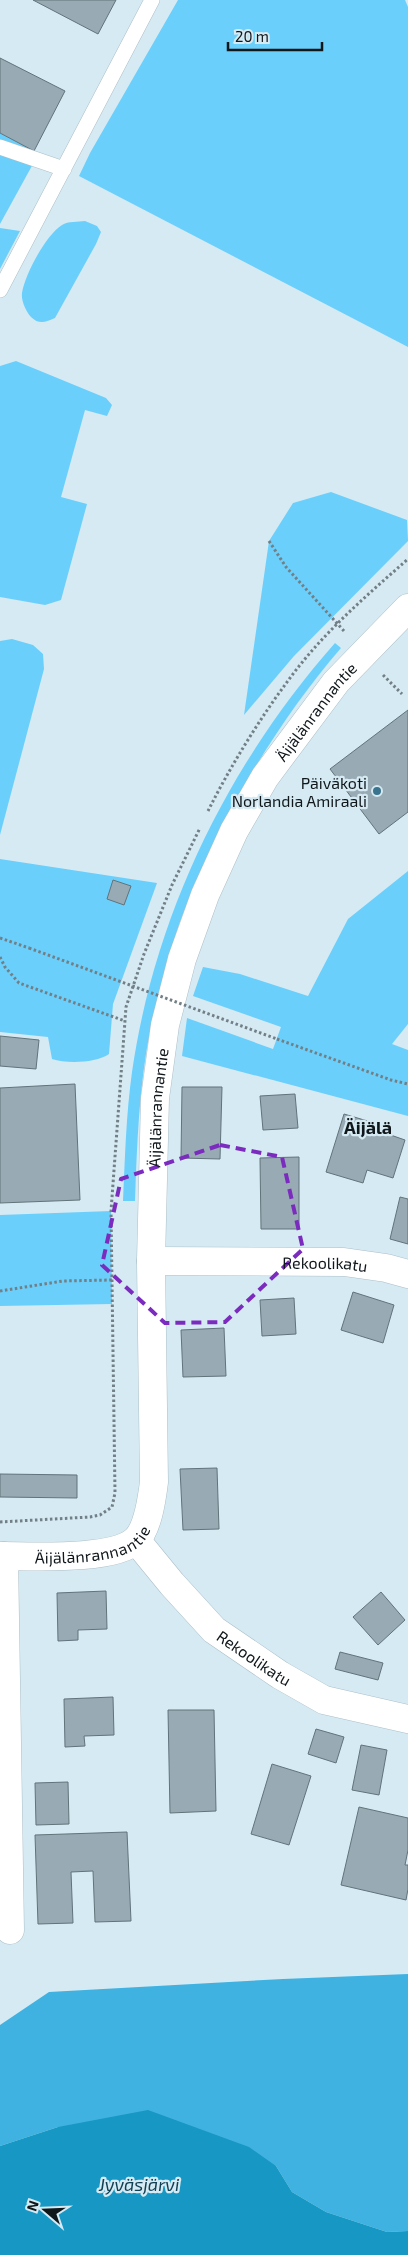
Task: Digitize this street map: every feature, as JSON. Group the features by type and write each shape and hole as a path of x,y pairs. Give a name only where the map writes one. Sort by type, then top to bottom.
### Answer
{"street":[{"name":"Äijälänrannantie","path":"2,1556 92,1555 119,1550 136,1540 150,1512 154,1482 151,1261 155,1098 165,1025 182,959 205,896 234,831 260,785 320,703 362,654 408,608"},
{"name":"Rekoolikatu","path":"151,1261 344,1262 386,1268 408,1274"},
{"name":"Rekoolikatu","path":"136,1540 172,1584 214,1630 272,1670 324,1700 408,1719"},
{"path":"2,1556 10,1930"}],"lane":[{"path":"0,290 152,0"},
{"path":"0,147 64,169"}],"path":[{"path":"269,541 286,567 338,623 362,654"},
{"path":"0,938 392,1080 408,1084"},
{"path":"0,957 5,968 19,983 125,1021"},
{"path":"0,1291 63,1281 112,1280"}],"highlighted area":[{"path":"220,1145 282,1157 303,1249 225,1322 165,1323 102,1265 121,1179"}],"shaded area":[{"path":"178,0 405,0 408,7 408,347 79,176 90,153"},
{"path":"0,133 39,153 0,224"},
{"path":"85,221 97,226 101,232 96,244 55,318 46,322 37,321 27,312 23,303 22,293 27,276 43,246 56,230 67,223"},
{"path":"0,228 20,231 0,269"},
{"path":"16,361 106,398 112,405 107,416 85,410 61,497 87,504 61,600 45,605 0,597 0,366"},
{"path":"331,492 407,520 408,541 294,656 244,715 269,541 293,503"},
{"path":"12,639 33,645 43,654 44,669 0,835 0,641"},
{"path":"335,643 341,648 316,678 271,741 232,809 214,843 180,922 154,1013 146,1052 139,1116 135,1201 123,1201 127,1120 132,1072 143,1013 159,955 178,898 202,843 230,790 262,738 297,689"},
{"path":"0,859 157,883 113,1004 109,1054 89,1061 58,1061 52,1059 48,1037 0,1032"},
{"path":"408,871 408,1024 392,1044 408,1050 408,1116 182,1056 187,1018 273,1049 281,1027 193,996 203,967 240,974 308,996 348,919"},
{"path":"111,1211 112,1304 0,1306 0,1215"},
{"path":"408,1974 408,2231 387,2232 326,2212 292,2192 276,2166 58,2127 0,2146 0,2025 49,1992"}],"water":[{"name":"Jyväsjärvi","path":"148,2110 249,2147 276,2166 292,2192 326,2212 387,2232 408,2231 408,2255 0,2255 0,2146 58,2127"}],"building":[{"path":"33,0 116,0 98,34"},
{"path":"0,58 65,91 34,151 0,133"},
{"name":"Päiväkoti Norlandia Amiraali","path":"408,710 408,812 379,834 330,769"},
{"path":"113,880 131,886 124,905 107,899"},
{"path":"0,1036 39,1040 36,1069 0,1066"},
{"path":"75,1084 80,1200 0,1203 0,1088"},
{"path":"182,1087 222,1087 220,1159 181,1158"},
{"path":"295,1094 298,1128 263,1130 260,1096"},
{"path":"344,1114 381,1125 379,1131 405,1140 393,1178 367,1170 363,1183 326,1172"},
{"path":"299,1157 299,1229 261,1229 260,1158"},
{"path":"400,1197 408,1199 408,1244 390,1239"},
{"path":"353,1292 394,1305 383,1343 341,1330"},
{"path":"294,1298 296,1334 262,1336 260,1300"},
{"path":"224,1328 226,1376 183,1377 181,1330"},
{"path":"217,1468 219,1529 183,1530 180,1469"},
{"path":"0,1474 77,1475 77,1498 0,1497"},
{"path":"106,1591 107,1629 78,1630 78,1640 58,1641 57,1593"},
{"path":"381,1592 405,1620 378,1645 353,1617"},
{"path":"340,1652 383,1663 378,1680 335,1669"},
{"path":"113,1697 114,1735 84,1736 85,1746 65,1747 64,1699"},
{"path":"168,1710 214,1710 216,1811 170,1813"},
{"path":"316,1729 344,1737 336,1763 308,1754"},
{"path":"361,1745 387,1750 379,1795 352,1790"},
{"path":"272,1764 311,1776 289,1845 251,1834"},
{"path":"68,1782 69,1824 36,1825 35,1783"},
{"path":"359,1807 408,1818 408,1850 405,1865 408,1865 406,1900 341,1885"},
{"path":"127,1832 131,1921 95,1922 93,1871 71,1872 73,1923 38,1924 35,1835"}],"place":[{"name":"Päiväkoti Norlandia Amiraali","path":"377,791"}],"district":[{"name":"Äijälä","path":"368,1127"}]}
